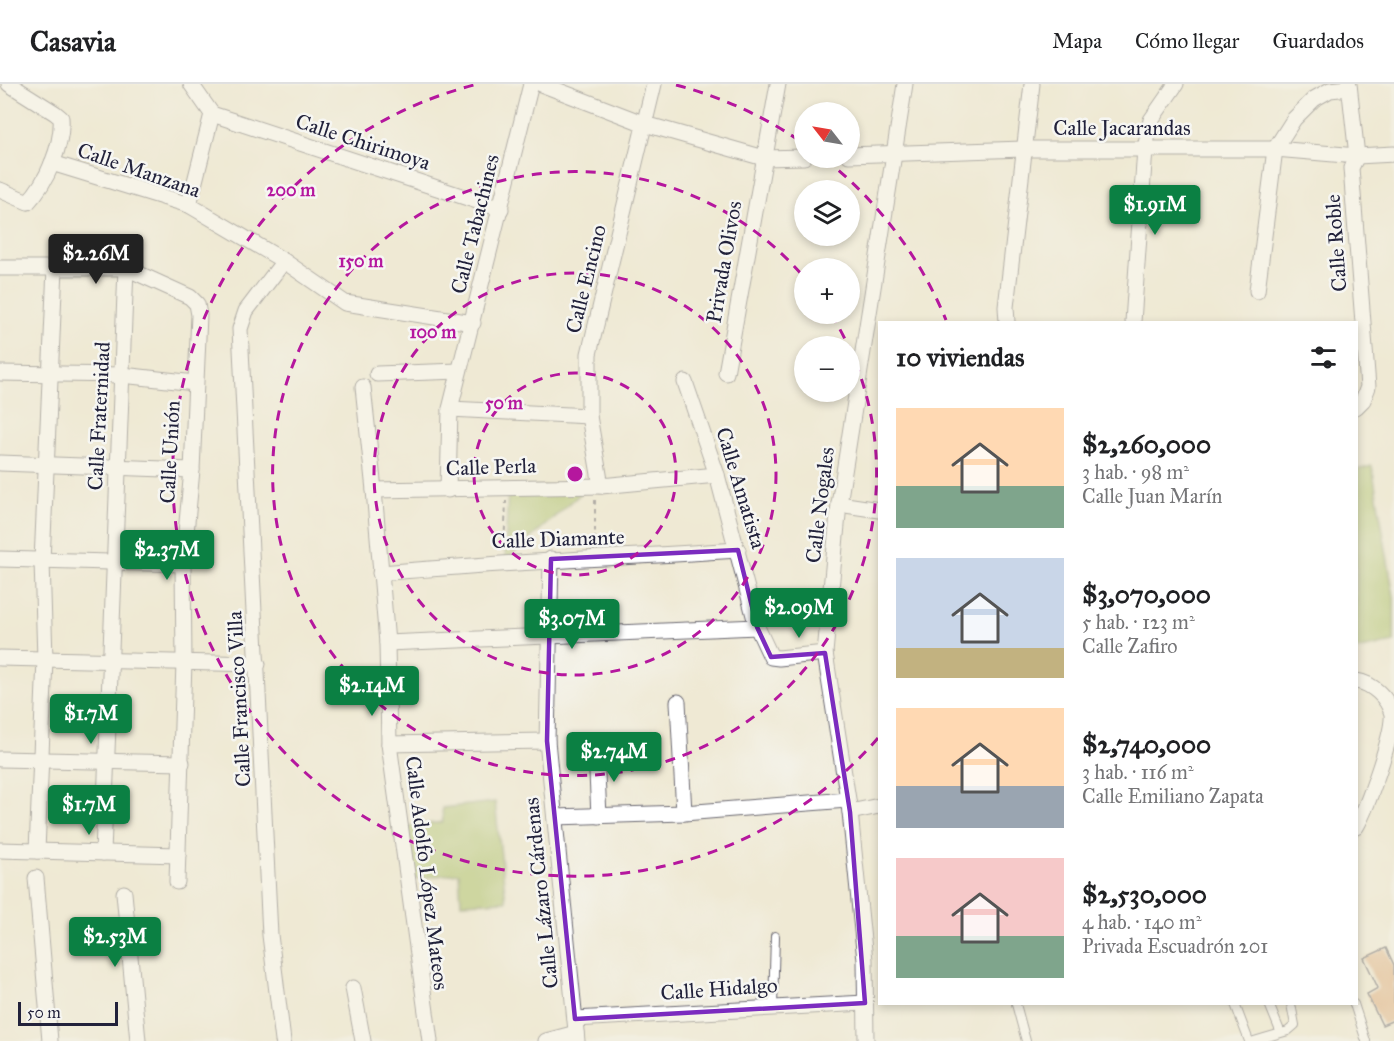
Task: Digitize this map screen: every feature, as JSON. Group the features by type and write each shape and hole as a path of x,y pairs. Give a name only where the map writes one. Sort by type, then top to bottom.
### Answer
{"street":[{"path":"0,190 28,202 52,163 61,118 9,84"},
{"path":"189,205 212,114 192,84"},
{"name":"Calle Tabachines","path":"448,490 450,409 531,84"},
{"path":"541,84 645,124 764,158 794,157"},
{"name":"Calle Encino","path":"598,486 590,416 589,354 654,84"},
{"name":"Privada Olivos","path":"726,374 778,84"},
{"name":"Calle Nogales","path":"866,1041 865,960 849,806 825,653 839,504 905,84"},
{"path":"1007,321 1006,307 1032,84"},
{"path":"1133,321 1145,149 1151,120 1176,84"},
{"path":"1257,291 1275,149 1294,119 1314,99 1330,90 1349,86"},
{"name":"Calle Roble","path":"1349,86 1358,156 1351,168 1368,387 1360,404"},
{"name":"Calle Chirimoya","path":"212,114 501,209"},
{"name":"Calle Jacarandas","path":"860,155 1023,149 1275,149 1358,156 1394,154"},
{"name":"Calle Manzana","path":"52,163 189,205 284,261 345,303 473,323"},
{"name":"Calle Francisco Villa","path":"283,1041 270,935 240,329 246,311 284,261"},
{"path":"0,268 126,268"},
{"path":"37,851 45,659 42,561 55,268"},
{"name":"Calle Unión","path":"126,268 190,297 197,304 199,315 192,470 183,564 182,763 177,882"},
{"name":"Calle Fraternidad","path":"103,853 126,268"},
{"path":"377,374 459,371"},
{"path":"0,373 122,375 195,383"},
{"name":"Calle Amatista","path":"685,382 717,475 757,627 771,657 825,653"},
{"name":"Calle Adolfo López Mateos","path":"363,387 387,643 389,744 430,1041"},
{"path":"450,409 590,416"},
{"path":"0,463 192,470"},
{"name":"Calle Perla","path":"374,489 448,490 507,486 598,486 717,475"},
{"path":"839,504 878,510"},
{"name":"Calle Diamante","path":"380,573 504,561 595,560 738,550"},
{"path":"0,559 183,564"},
{"name":"Calle Lázaro Cárdenas","path":"551,559 547,741 576,1031"},
{"path":"387,643 548,634 757,627"},
{"path":"0,658 258,664"},
{"path":"1358,682 1375,690 1385,700 1392,714 1388,742 1367,807 1358,823"},
{"path":"678,702 684,813"},
{"path":"389,744 547,741"},
{"path":"596,752 599,816"},
{"path":"0,759 182,763"},
{"path":"555,817 878,806"},
{"path":"0,850 178,855"},
{"path":"36,878 50,1041"},
{"path":"124,893 138,1041"},
{"path":"353,988 363,1041"},
{"name":"Calle Hidalgo","path":"546,1041 576,1031 773,1006 864,1003"}],"lane":[{"path":"773,1006 776,936"},
{"path":"1016,1005 1026,1041"},
{"path":"1235,1005 1249,1041"},
{"path":"1269,1005 1280,1031"},
{"path":"1254,1041 1280,1031 1288,1031 1296,1025 1291,1005"},
{"path":"1354,1005 1366,1041"}],"path":[{"path":"504,561 507,486"},
{"path":"595,560 598,486"}],"highlighted area":[{"path":"738,550 757,627 771,657 825,653 850,812 865,1003 575,1019 547,741 551,559"}],"green space":[{"path":"1372,466 1394,597 1394,642 1358,650 1358,470"},
{"path":"508,487 588,487 505,561"},
{"path":"495,802 506,901 461,903 459,873 407,880 401,827 443,822 442,808"}],"building":[{"path":"1386,948 1394,965 1394,1020 1382,1025 1367,994 1378,988 1364,958"}]}
